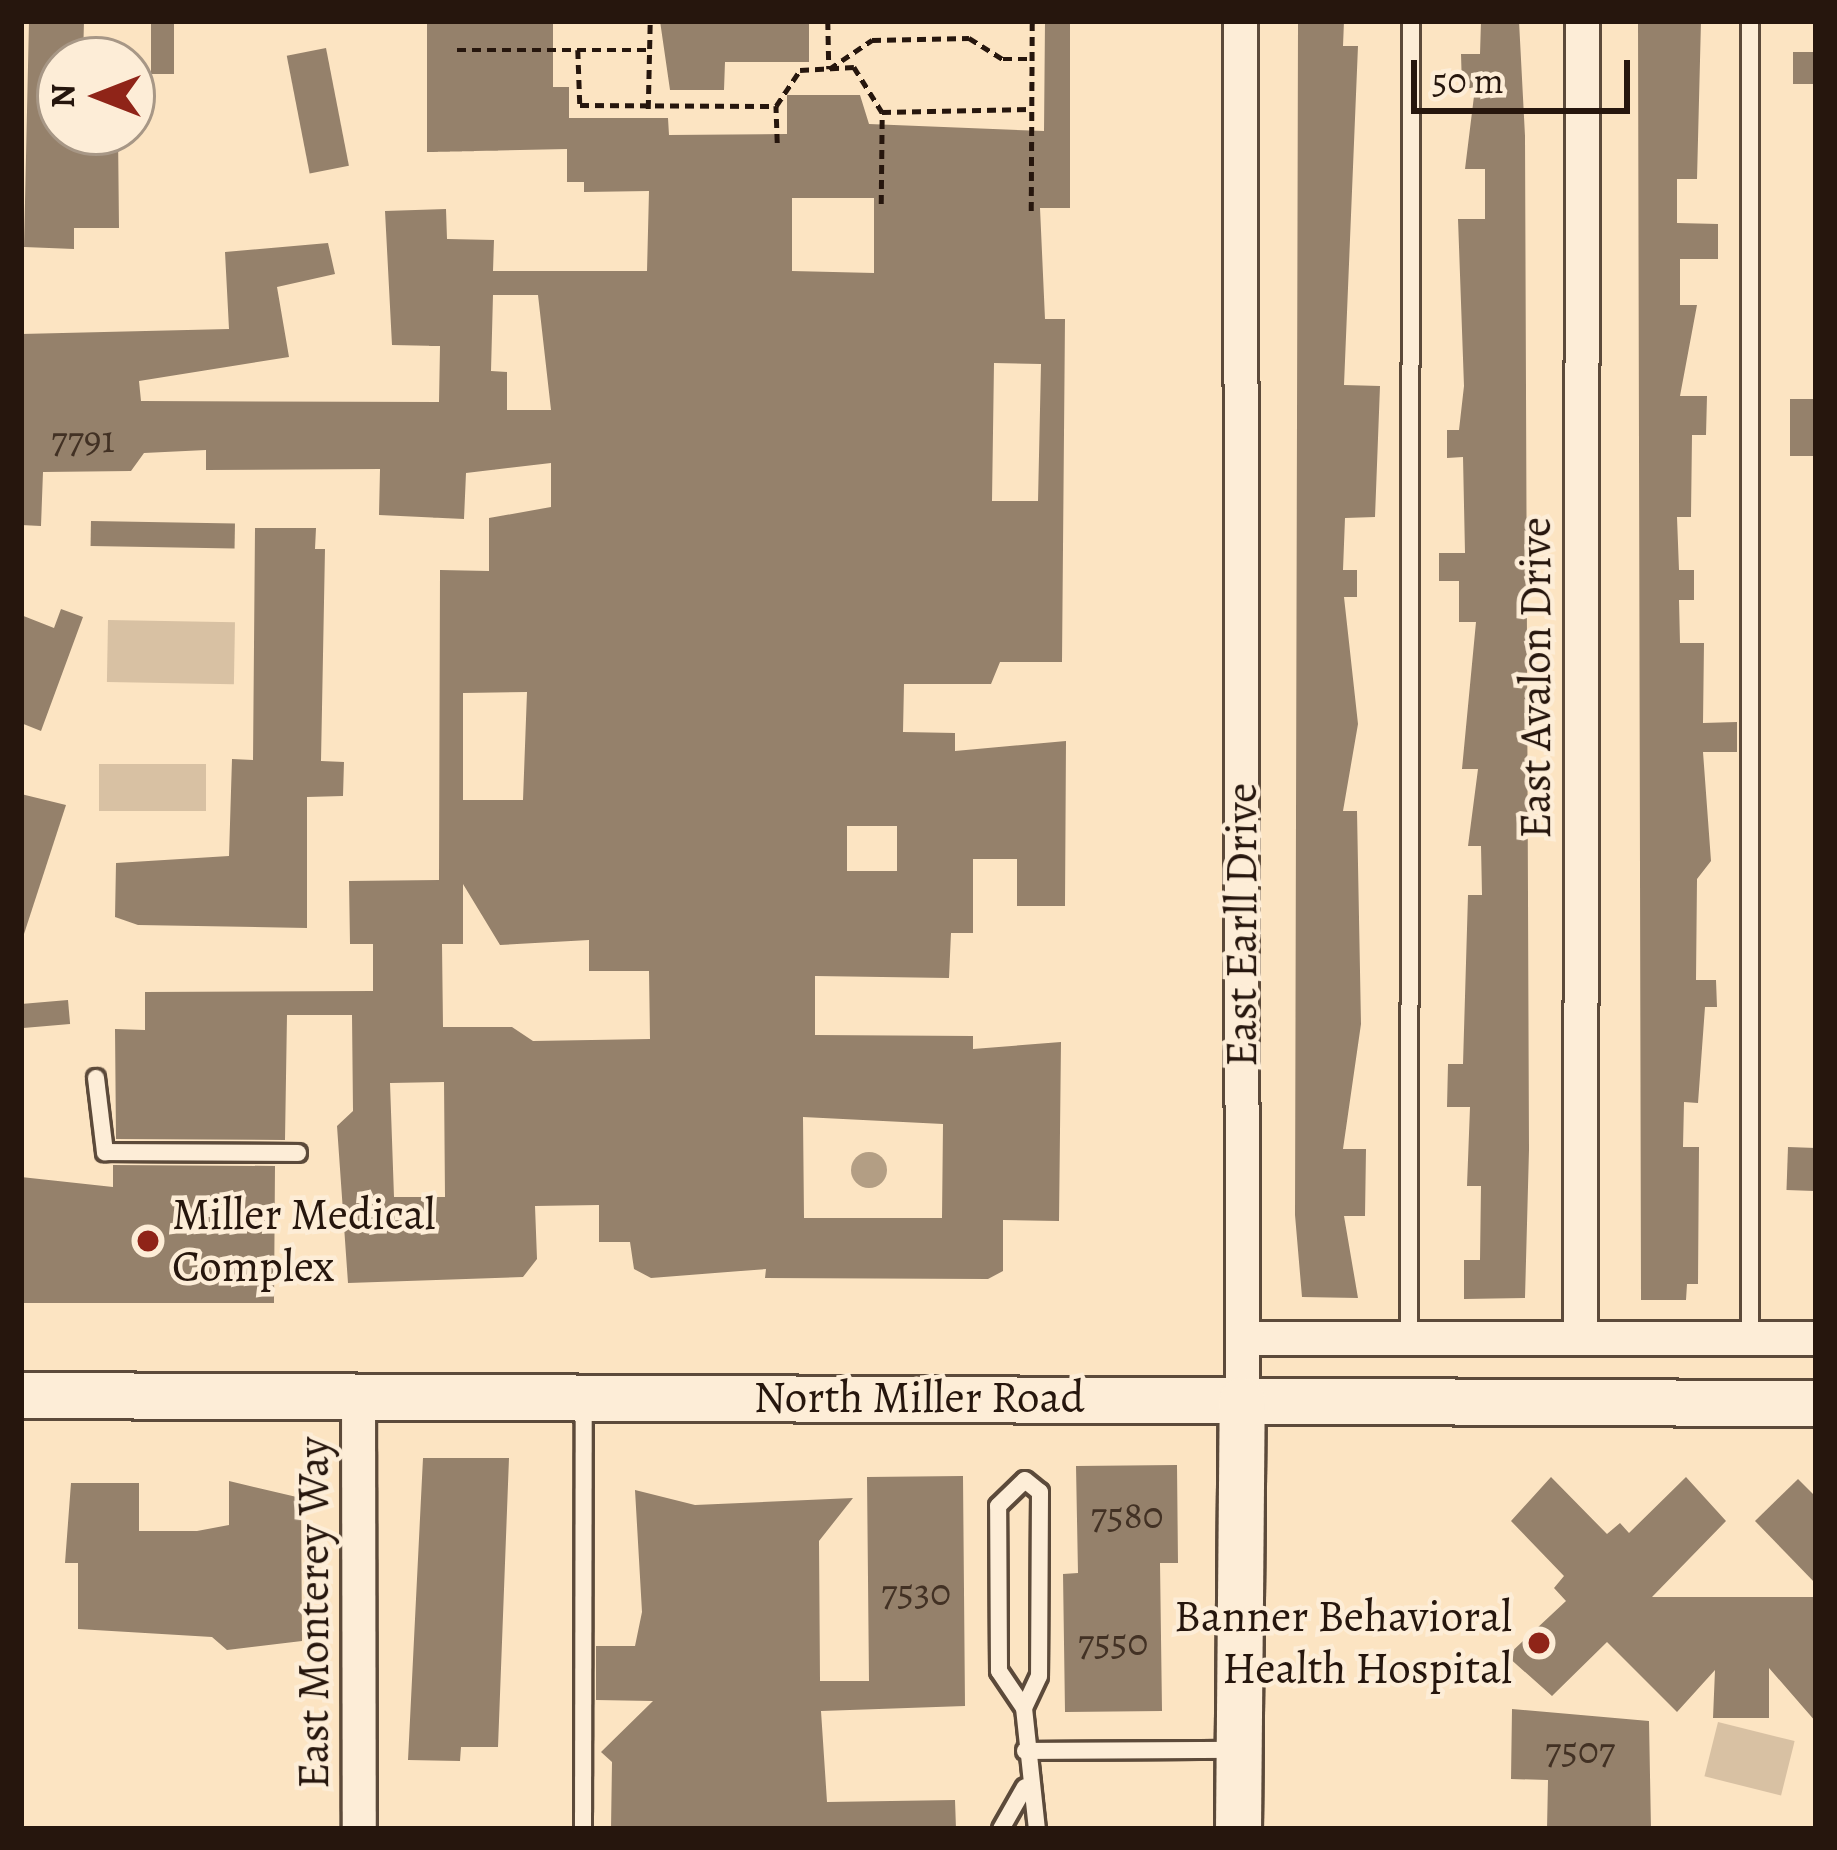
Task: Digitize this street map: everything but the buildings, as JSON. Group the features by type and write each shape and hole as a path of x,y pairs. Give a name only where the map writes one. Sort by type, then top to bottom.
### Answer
{"street":[{"name":"East Earll Drive","path":"1238,1829 1240,21"},
{"name":"East Avalon Drive","path":"1580,1336 1582,21"},
{"path":"1242,1338 1816,1338"},
{"name":"North Miller Road","path":"21,1395 1816,1403"},
{"name":"East Monterey Way","path":"358,1396 359,1829"}],"lane":[{"path":"1409,1336 1411,21"},
{"path":"1750,21 1750,1337"},
{"path":"96,1078 105,1152 298,1154"},
{"path":"583,1829 584,1396"},
{"path":"1024,1708 999,1671 998,1506 1025,1480 1040,1492 1039,1676 1024,1708 1025,1787 1037,1829"},
{"path":"1025,1751 1239,1750"},
{"path":"1001,1829 1025,1787"}],"path":[{"path":"649,107 650,21"},
{"path":"829,21 829,69"},
{"path":"1030,211 1032,21"},
{"path":"829,69 872,40 969,38 1032,59"},
{"path":"458,50 650,50"},
{"path":"578,50 580,105 776,106"},
{"path":"777,142 776,106 800,70 854,67 881,112 881,205"},
{"path":"881,112 1031,110"}],"shaded area":[{"path":"108,620 235,622 234,684 107,682"},
{"path":"99,764 206,764 206,811 99,811"},
{"path":"869,1152 882,1157 887,1170 882,1183 869,1188 856,1183 851,1170 856,1157"},
{"path":"1718,1722 1795,1741 1781,1795 1704,1776"}],"place":[{"name":"Miller Medical Complex","path":"148,1241"},
{"name":"Banner Behavioral Health Hospital","path":"1539,1643"}]}
